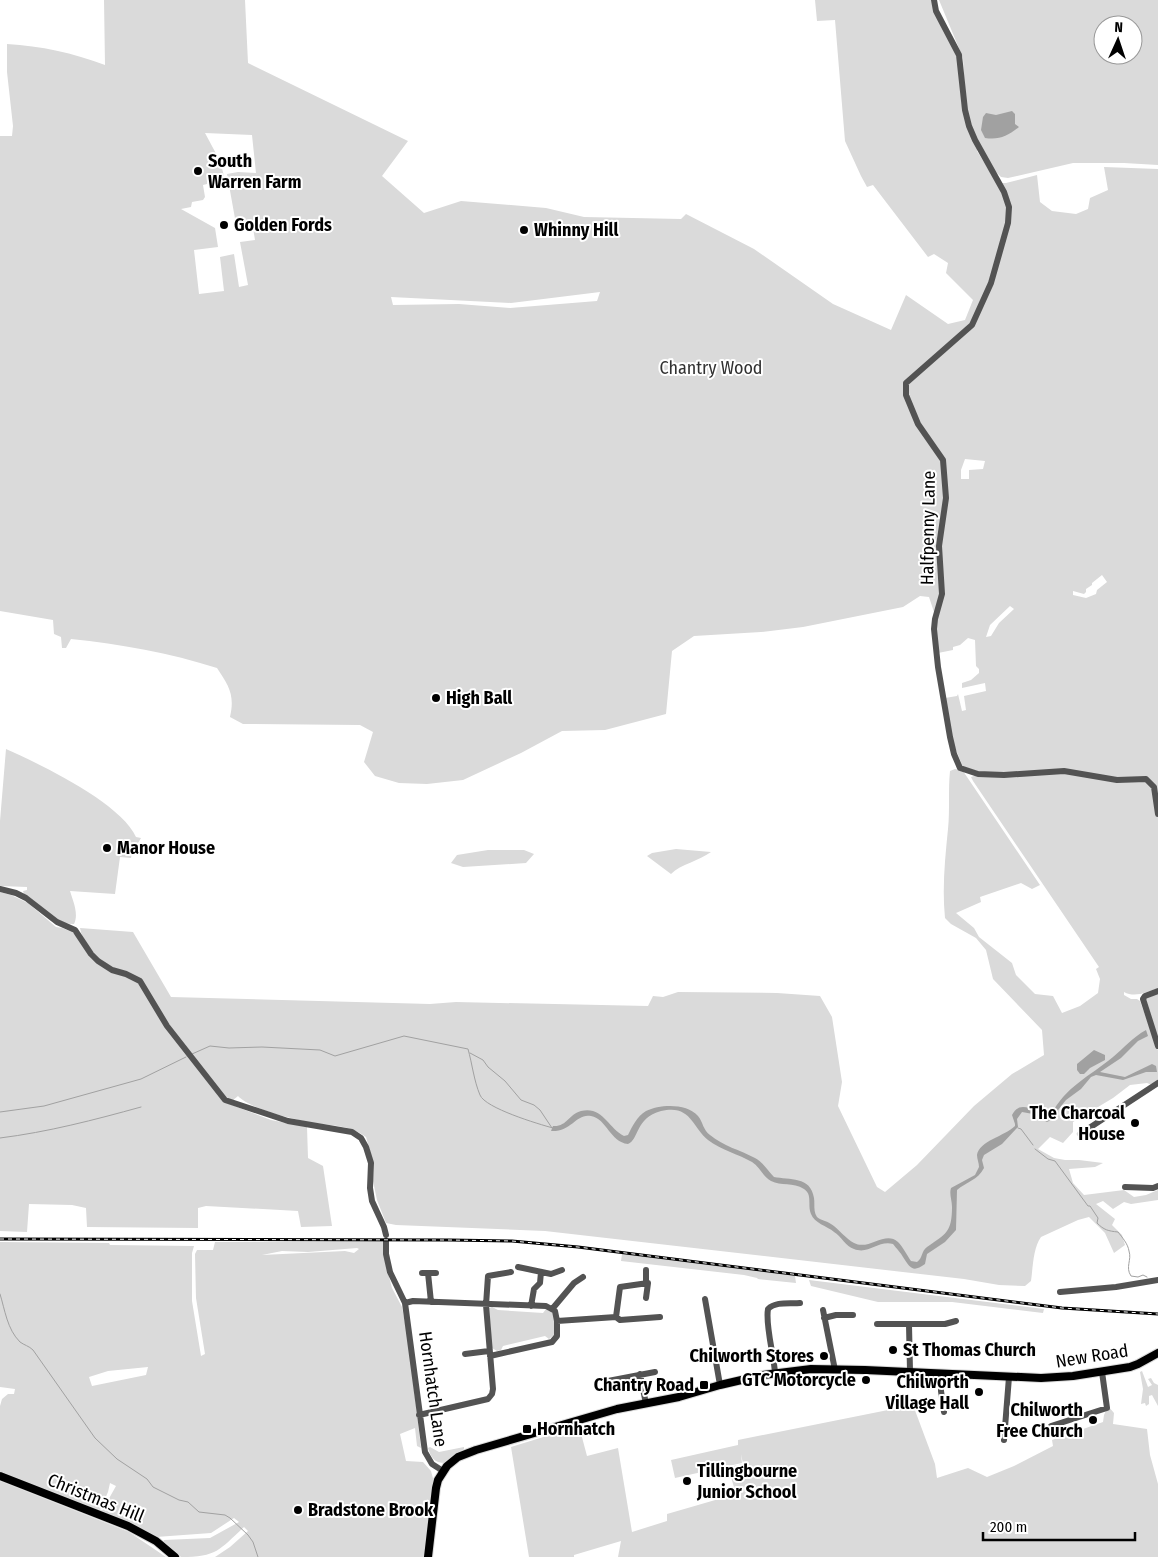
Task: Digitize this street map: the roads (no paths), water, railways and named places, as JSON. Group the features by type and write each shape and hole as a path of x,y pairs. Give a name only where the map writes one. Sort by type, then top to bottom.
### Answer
{"main road":[{"name":"New Road","path":"443,1472 458,1457 577,1419 617,1409 679,1398 720,1385 775,1373 835,1370 910,1371 1009,1377 1074,1376 1138,1364 1158,1353"},
{"path":"428,1557 436,1488 443,1472"},
{"name":"Christmas Hill","path":"0,1476 128,1526 156,1541 175,1557"}],"street":[{"name":"Halfpenny Lane","path":"934,0 936,11 960,60 965,110 969,126 1004,192 1008,207 1008,223 991,283 972,325 906,383 906,396 918,424 943,460 946,498 939,546 942,594 934,629 938,666 954,754 960,768 978,774 1004,775 1064,770 1117,780 1146,779 1154,787 1158,814"},
{"name":"Hornhatch Lane","path":"0,889 26,898 57,922 75,930 90,954 112,970 140,981 166,1026 228,1102 288,1121 352,1132 361,1138 371,1163 370,1188 372,1201 386,1238 386,1254 390,1272 405,1303 425,1452 432,1464 443,1472"},
{"path":"1158,991 1147,995 1143,999 1158,1046"},
{"path":"1080,1134 1158,1083"},
{"path":"1125,1187 1153,1188 1158,1186"},
{"path":"518,1268 551,1274 562,1270"},
{"path":"646,1270 646,1283 648,1283 646,1298"},
{"path":"419,1415 488,1399 492,1394 486,1305 488,1276 511,1272"},
{"path":"531,1306 534,1289 540,1282 541,1272"},
{"path":"431,1302 425,1273 436,1273"},
{"path":"553,1308 574,1283 583,1277"},
{"path":"1060,1292 1116,1287 1158,1280"},
{"path":"616,1317 620,1287 646,1283"},
{"path":"705,1299 720,1385"},
{"path":"405,1303 413,1301 546,1306 553,1308 557,1314 557,1336 552,1342 489,1354 465,1354"},
{"path":"775,1373 774,1356 767,1319 768,1305 800,1303"},
{"path":"823,1310 835,1370"},
{"path":"824,1318 836,1315 853,1315"},
{"path":"557,1321 616,1317 620,1320 660,1318"},
{"path":"877,1324 946,1324 956,1321"},
{"path":"909,1325 910,1371"},
{"path":"608,1381 655,1372"},
{"path":"1051,1426 1107,1408 1102,1372"},
{"path":"640,1374 646,1404"},
{"path":"942,1374 941,1391 944,1412"},
{"path":"1004,1440 1009,1377"}],"waterway":[{"path":"192,1054 210,1046 320,1050 335,1056 404,1036 468,1049 478,1090 484,1100 513,1115 553,1128"},
{"path":"470,1053 483,1060 521,1100 534,1105 540,1110 552,1128"},
{"path":"0,1112 44,1106 141,1079 186,1057"},
{"path":"0,1138 71,1125 141,1107"},
{"path":"1018,1128 1021,1129 1033,1145"},
{"path":"1035,1149 1048,1159 1055,1161 1088,1206 1090,1206 1098,1218 1097,1223 1106,1230 1118,1232 1126,1243 1130,1254 1129,1273 1131,1276 1138,1277 1143,1275 1147,1277"},
{"path":"0,1294 12,1331 20,1342 33,1350 95,1438 117,1459 147,1479 153,1487 179,1500 188,1502 199,1512 225,1515 230,1518 248,1535 253,1542 258,1557"}],"railway":[{"path":"0,1239 512,1241 578,1247 1062,1308 1158,1314"}],"place":[{"name":"South Warren Farm","path":"198,171"},
{"name":"Golden Fords","path":"224,225"},
{"name":"Whinny Hill","path":"524,230"},
{"name":"High Ball","path":"436,698"},
{"name":"Manor House","path":"107,848"},
{"name":"The Charcoal House","path":"1135,1123"},
{"name":"St Thomas Church","path":"893,1350"},
{"name":"Chilworth Stores","path":"824,1356"},
{"name":"GTC Motorcycle","path":"866,1380"},
{"name":"Chantry Road","path":"704,1385"},
{"name":"Chilworth Village Hall","path":"979,1392"},
{"name":"Chilworth Free Church","path":"1093,1420"},
{"name":"Hornhatch","path":"527,1429"},
{"name":"Tillingbourne Junior School","path":"687,1481"},
{"name":"Bradstone Brook","path":"298,1510"}],"park label":[{"name":"Chantry Wood","path":"711,368"}]}
